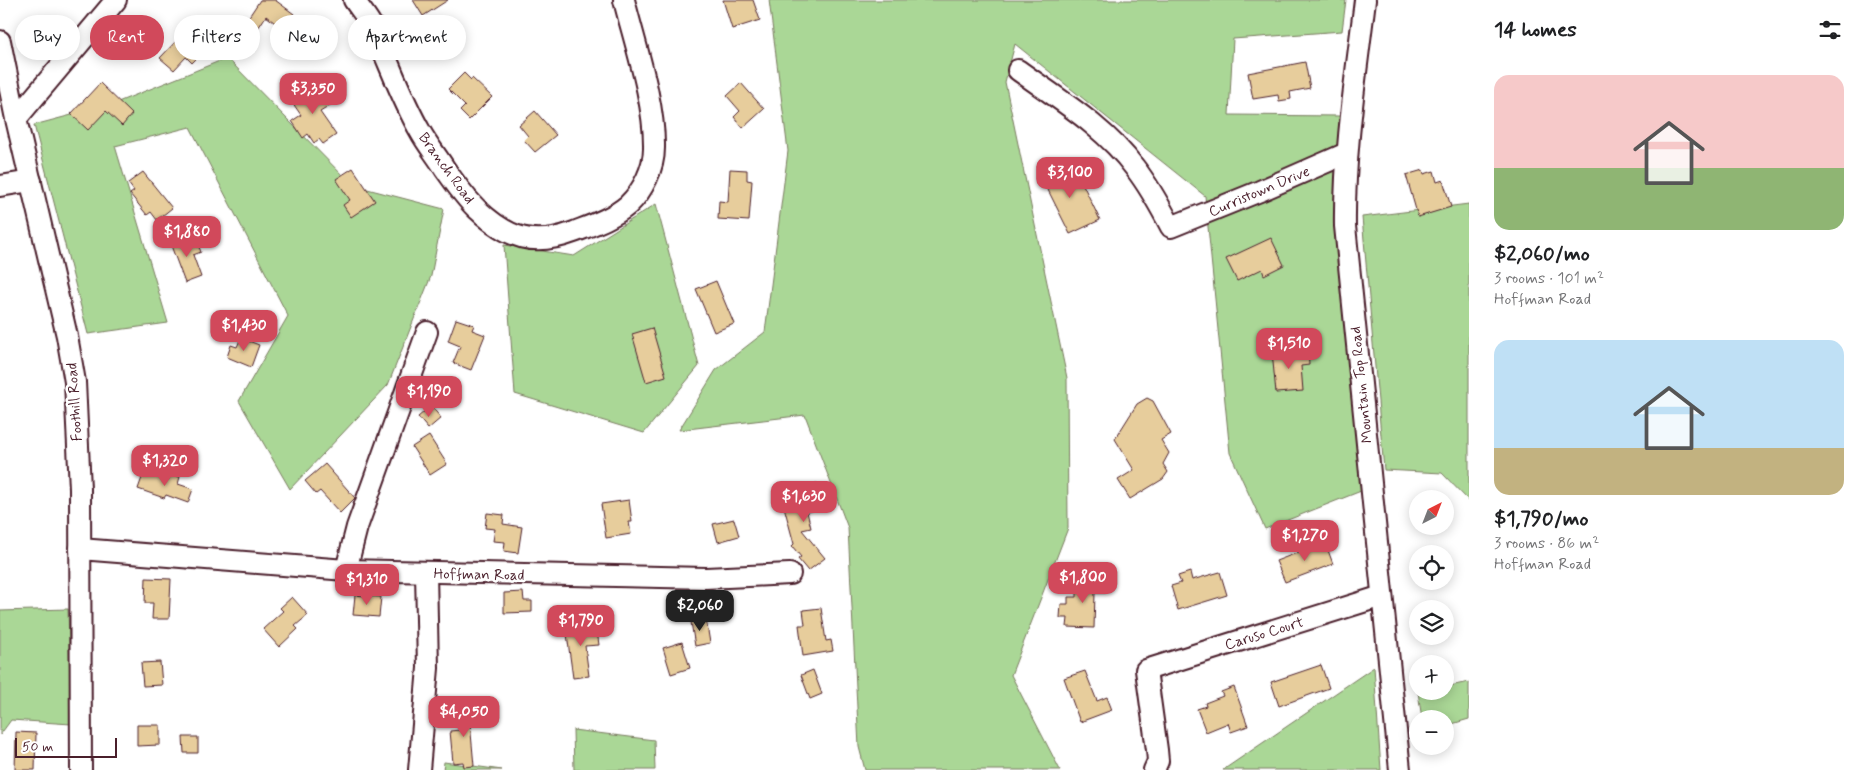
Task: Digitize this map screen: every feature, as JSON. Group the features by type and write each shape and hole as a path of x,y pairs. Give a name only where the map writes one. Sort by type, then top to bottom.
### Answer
{"street":[{"path":"16,119 116,0"},
{"name":"Branch Road","path":"354,0 372,26 392,75 420,131 461,192 478,210 503,229 518,237 532,240 556,239 615,214 628,204 644,184 654,150 653,125 624,0"},
{"name":"Mountain Top Road","path":"1364,0 1347,153 1344,195 1345,226 1400,770"},
{"name":"Foothill Road","path":"0,41 16,119 67,336 75,382 80,489 81,770"},
{"name":"Curristown Drive","path":"1018,70 1112,141 1153,194 1171,227 1347,153"},
{"path":"0,186 31,181"},
{"path":"346,570 357,527 427,332"},
{"name":"Hoffman Road","path":"80,549 346,570 706,578 790,574"},
{"path":"419,770 428,668 426,572"},
{"name":"Caruso Court","path":"1154,770 1158,761 1158,750 1146,670 1382,596"}],"green space":[{"path":"769,0 1346,0 1342,31 1233,39 1229,115 1340,116 1361,491 1265,529 1230,453 1205,196 1015,44 1005,82 1067,378 1068,528 1011,675 1060,770 865,770 859,747 848,528 805,415 679,430 716,370 765,332 788,151"},
{"path":"222,60 229,60 352,185 444,209 431,276 388,385 290,489 239,401 288,316 190,127 115,146 168,323 88,334 34,125 113,104"},
{"path":"656,204 699,366 644,433 515,394 504,245 574,256"},
{"path":"1469,204 1469,501 1442,473 1384,470 1362,217"},
{"path":"68,609 71,724 11,720 0,735 0,611"},
{"path":"1374,667 1381,770 1223,770"},
{"path":"1469,682 1469,719 1454,723 1454,710 1421,710 1419,700 1454,700 1454,685"},
{"path":"573,730 654,740 655,770 574,770"},
{"path":"444,762 502,770 443,770"}],"building":[{"path":"260,0 275,0 294,14 270,15 270,19 266,16 260,25 260,15 250,15"},
{"path":"413,0 448,0 425,15 422,15"},
{"path":"723,0 753,0 760,20 732,29"},
{"path":"174,43 174,60 183,60 174,70 162,60 164,60 164,54"},
{"path":"1305,62 1310,88 1290,92 1291,99 1279,101 1278,95 1253,99 1248,73"},
{"path":"464,73 492,97 469,120 460,111 465,106 448,89"},
{"path":"312,81 330,106 320,112 336,135 323,144 319,139 314,143 308,134 303,138 292,121 301,115 292,102 305,93 301,88"},
{"path":"100,83 132,114 122,126 106,111 88,130 71,114"},
{"path":"741,83 764,109 743,128 734,117 740,111 727,96"},
{"path":"535,111 556,135 535,152 524,140 528,136 519,125"},
{"path":"1057,164 1063,177 1076,170 1100,220 1070,234 1039,172"},
{"path":"353,168 375,201 351,217 343,205 350,200 336,179"},
{"path":"730,169 747,170 747,180 752,181 749,221 718,219 719,201 728,202"},
{"path":"1423,170 1424,174 1434,171 1437,182 1443,180 1451,207 1418,217 1406,175"},
{"path":"143,172 172,208 157,220 151,212 147,215 130,194 134,191 128,183"},
{"path":"188,236 191,245 197,242 201,252 193,255 201,277 185,283 170,243"},
{"path":"1271,238 1284,265 1264,275 1262,269 1237,281 1226,259"},
{"path":"716,281 734,324 714,332 696,289"},
{"path":"456,319 474,325 472,330 485,335 471,370 453,363 460,346 448,341"},
{"path":"652,328 666,376 646,382 632,334"},
{"path":"241,338 259,345 251,367 227,357 231,345 237,347"},
{"path":"1308,349 1309,365 1301,366 1303,391 1276,393 1272,352"},
{"path":"1147,398 1153,401 1171,434 1161,440 1169,453 1163,464 1168,472 1163,479 1130,499 1118,480 1134,470 1115,439 1137,404"},
{"path":"431,406 441,418 428,429 418,417"},
{"path":"429,436 447,464 430,475 412,447"},
{"path":"325,464 355,498 340,513 320,491 316,494 305,481"},
{"path":"144,472 168,480 171,474 180,477 178,484 193,489 188,503 166,495 164,498 138,489"},
{"path":"817,483 823,508 807,512 811,528 802,530 825,558 808,571 798,559 801,557 792,546 794,544 783,503 791,501 789,494 798,492 797,489"},
{"path":"629,500 632,522 629,522 631,534 606,538 601,504"},
{"path":"487,513 504,515 503,524 522,527 518,553 504,551 505,542 493,541 495,529 485,528"},
{"path":"734,519 739,536 718,542 713,524"},
{"path":"1325,542 1333,564 1285,582 1276,561"},
{"path":"1190,572 1192,580 1220,572 1227,595 1178,610 1171,586 1181,583 1178,576"},
{"path":"146,578 171,579 169,619 152,619 153,603 145,603"},
{"path":"1077,579 1106,580 1106,593 1095,593 1094,628 1067,627 1068,618 1060,618 1061,604 1068,604 1068,597 1077,597"},
{"path":"523,592 524,601 532,601 532,612 504,613 504,593"},
{"path":"355,595 381,597 379,617 353,615"},
{"path":"292,597 308,615 295,626 298,629 279,647 263,629 283,611 280,608"},
{"path":"821,608 826,641 831,640 833,651 803,656 799,625 805,625 803,610"},
{"path":"706,619 710,643 695,646 691,622"},
{"path":"596,623 599,645 585,646 589,676 573,678 566,627"},
{"path":"682,642 690,668 671,674 663,648"},
{"path":"160,662 162,685 143,686 141,663"},
{"path":"1321,665 1329,688 1279,706 1271,682"},
{"path":"813,670 822,694 810,699 801,675"},
{"path":"1085,671 1097,701 1107,697 1112,710 1080,722 1064,678"},
{"path":"1234,687 1248,726 1231,732 1228,723 1206,732 1197,709 1206,706 1205,703 1223,696 1221,692"},
{"path":"474,705 475,722 470,722 474,766 464,767 463,762 453,763 450,731 460,730 458,707"},
{"path":"137,725 160,725 160,745 137,746"},
{"path":"16,732 36,733 35,770 15,770"},
{"path":"183,737 198,737 198,753 184,753"}]}
